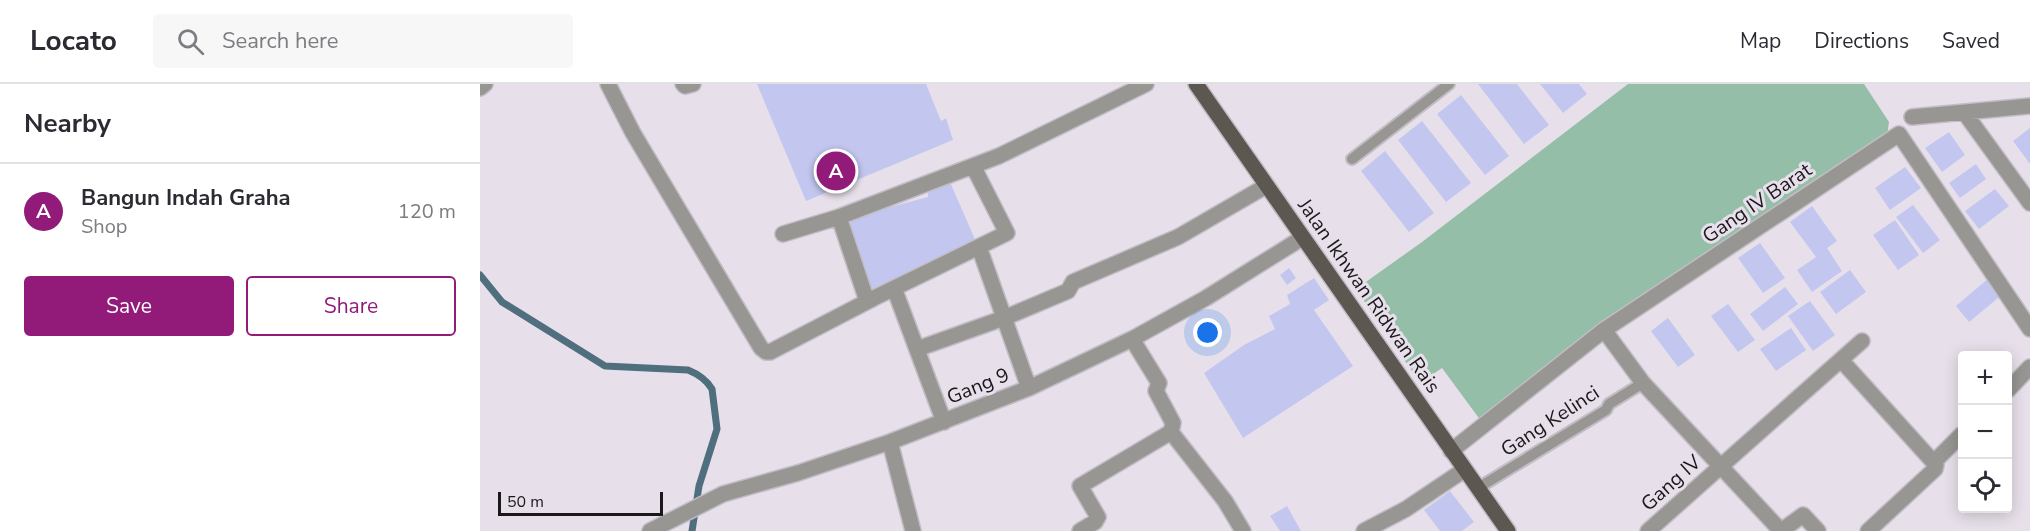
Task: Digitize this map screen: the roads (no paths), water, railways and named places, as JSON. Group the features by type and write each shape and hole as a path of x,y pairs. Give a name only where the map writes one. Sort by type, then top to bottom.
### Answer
{"main road":[{"name":"Jalan Ikhwan Ridwan Rais","path":"1196,84 1508,531"}],"street":[{"path":"480,88 485,84"},
{"path":"608,84 633,132 763,350 770,352 867,301 1006,233 973,166"},
{"path":"683,84 685,87 693,84"},
{"path":"783,234 839,217 999,156 1146,84"},
{"path":"1912,117 2030,106"},
{"path":"1964,112 2030,203"},
{"name":"Gang IV Barat","path":"1452,451 1604,330 1899,134 2030,329"},
{"path":"917,349 1004,318 1068,291 1073,282 1178,237 1266,186"},
{"path":"839,217 867,301"},
{"name":"Gang 9","path":"650,531 723,494 798,473 890,442 1029,388 1132,339 1206,298 1302,238"},
{"path":"979,247 1029,388"},
{"path":"894,288 944,422"},
{"path":"1604,330 1643,383 1781,531 1803,515 1818,531"},
{"path":"1080,531 1098,520 1098,517 1080,486 1171,432 1173,423 1156,391 1159,382 1132,339"},
{"name":"Gang IV","path":"1648,531 1862,341"},
{"path":"1841,360 1934,462 1935,469 1868,531"},
{"path":"2012,385 2030,367"},
{"path":"1171,432 1225,501 1244,531"},
{"path":"1934,462 1958,438"},
{"path":"890,442 913,531"},
{"path":"1364,531 1406,509 1464,470"}],"lane":[{"path":"1352,159 1449,84"},
{"name":"Gang Kelinci","path":"1478,488 1606,410 1609,404 1643,383"}],"waterway":[{"path":"480,275 502,302 605,366 688,370 707,382 712,389 717,429 699,486 692,531"}],"place":[{"name":"Bangun Indah Graha","path":"836,171"}]}
